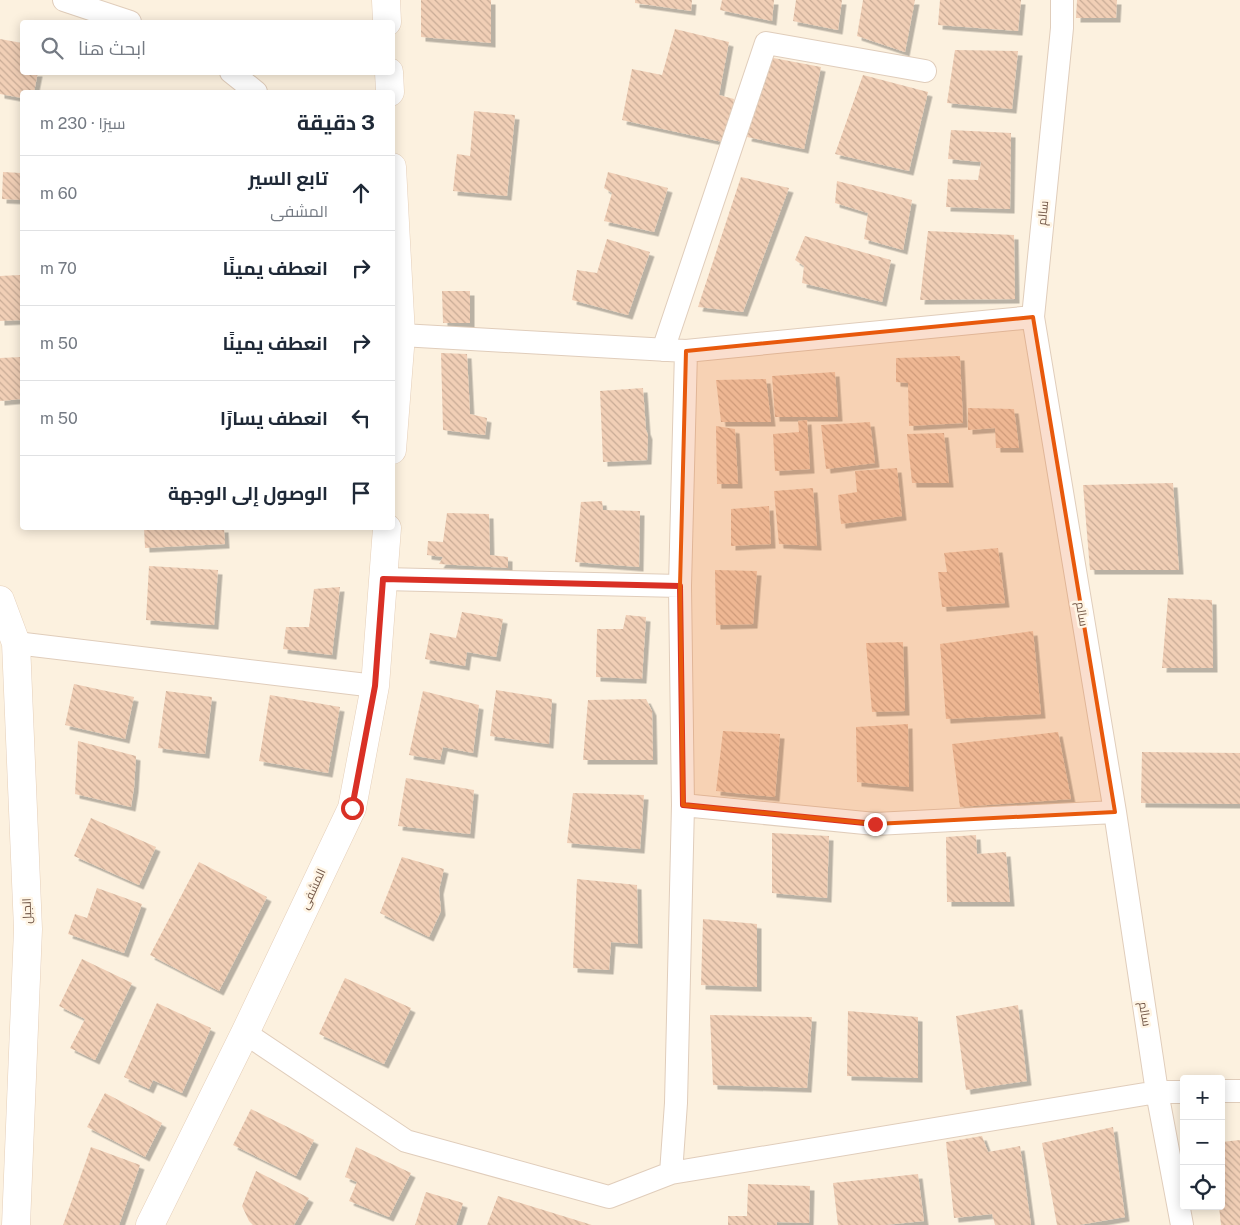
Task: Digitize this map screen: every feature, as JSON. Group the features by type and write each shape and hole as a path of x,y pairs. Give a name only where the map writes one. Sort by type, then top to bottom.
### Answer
{"street":[{"path":"64,0 124,20"},
{"path":"386,0 387,20"},
{"name":"سالم","path":"1062,0 1062,28 1033,317 1115,812 1157,1092 1182,1225"},
{"path":"663,350 766,43 925,71"},
{"path":"235,75 254,90"},
{"path":"389,75 390,90"},
{"path":"395,237 401,334 395,411"},
{"path":"401,334 686,351 1033,317"},
{"path":"671,1173 676,1103 683,805 680,586 686,351"},
{"name":"المشفى","path":"150,1225 245,1033 352,808 375,686 387,530"},
{"path":"383,579 680,586"},
{"name":"الجبل","path":"0,600 16,643 28,929 16,1225"},
{"path":"16,643 375,686"},
{"path":"683,805 875,824 1115,812"},
{"path":"245,1033 406,1141 609,1197 671,1173 1157,1092 1180,1092"},
{"path":"1225,1092 1240,1091"}],"highlighted area":[{"path":"1033,317 1115,812 875,824 683,805 680,586 686,351"}],"building":[{"path":"421,0 491,0 491,43 421,37"},
{"path":"635,0 692,0 691,11 635,3"},
{"path":"722,0 774,0 772,21 720,10"},
{"path":"796,0 842,0 838,30 793,21"},
{"path":"863,0 915,0 905,52 857,36"},
{"path":"940,0 1021,0 1018,31 938,25"},
{"path":"1077,0 1117,0 1116,18 1076,18"},
{"path":"675,29 729,42 719,95 734,99 727,143 622,120 632,69 662,75"},
{"path":"0,39 20,43 20,75 37,75 34,90 20,90 20,98 0,94"},
{"path":"955,50 1018,51 1012,109 947,103"},
{"path":"768,57 821,67 804,149 747,137"},
{"path":"863,75 928,92 909,171 835,154"},
{"path":"474,111 515,115 507,196 453,191 457,154 470,156"},
{"path":"951,130 1011,133 1010,209 946,207 948,179 978,180 981,162 948,159"},
{"path":"3,172 20,173 20,200 2,199"},
{"path":"608,172 668,188 654,232 604,221 612,193 604,188"},
{"path":"741,177 789,188 743,312 698,307"},
{"path":"837,181 912,200 903,250 864,239 868,213 835,203"},
{"path":"928,231 1014,235 1015,299 920,300"},
{"path":"805,236 891,260 882,302 802,283 804,266 795,260"},
{"path":"607,239 650,252 628,315 572,300 577,270 597,273"},
{"path":"20,275 20,320 0,321 0,276"},
{"path":"442,291 470,291 470,323 443,323"},
{"path":"441,353 467,354 470,414 487,418 485,435 443,430"},
{"path":"960,356 963,423 909,426 908,383 896,382 896,358"},
{"path":"20,357 20,399 0,401 0,358"},
{"path":"835,372 838,417 775,417 772,376"},
{"path":"766,379 771,422 721,422 716,380"},
{"path":"643,388 648,435 647,460 603,462 600,391"},
{"path":"968,408 1014,409 1019,448 996,448 995,428 968,430"},
{"path":"807,420 810,469 775,471 773,434 799,432 798,421"},
{"path":"870,422 875,463 826,469 821,425"},
{"path":"716,426 735,429 738,484 717,484"},
{"path":"944,433 949,483 912,483 907,434"},
{"path":"897,468 902,516 841,524 838,495 857,492 855,471"},
{"path":"1173,483 1179,570 1090,570 1083,485"},
{"path":"813,488 817,546 779,544 774,491"},
{"path":"602,501 603,510 640,511 639,567 575,562 581,502"},
{"path":"769,506 771,544 731,546 731,509"},
{"path":"447,513 489,514 490,555 508,557 508,568 439,564 443,557 427,555 428,541 443,542"},
{"path":"144,530 224,530 225,544 145,548"},
{"path":"998,548 1005,603 942,607 938,572 947,572 944,553"},
{"path":"149,566 218,570 214,625 146,620"},
{"path":"715,570 757,571 753,624 716,625"},
{"path":"340,587 332,655 283,649 286,627 309,627 314,589"},
{"path":"1168,598 1212,600 1213,668 1162,668"},
{"path":"462,612 503,619 496,657 467,652 465,666 425,659 430,633 456,638"},
{"path":"626,615 646,617 642,679 596,677 597,629 623,629"},
{"path":"1033,631 1041,714 946,719 940,644"},
{"path":"903,642 905,711 872,712 866,643"},
{"path":"74,684 134,697 125,739 65,725"},
{"path":"496,690 552,699 549,744 490,736"},
{"path":"166,691 212,697 205,754 158,748"},
{"path":"423,691 479,705 473,753 443,747 440,760 409,755"},
{"path":"270,695 340,707 328,773 259,761"},
{"path":"646,699 652,711 653,760 583,760 588,700"},
{"path":"908,724 909,787 857,782 856,727"},
{"path":"723,731 780,734 775,797 716,791"},
{"path":"1058,732 1071,799 960,807 952,744"},
{"path":"78,741 136,756 131,807 75,794"},
{"path":"1142,752 1240,753 1240,804 1141,803"},
{"path":"406,778 474,790 470,834 398,826"},
{"path":"573,793 644,795 640,849 567,843"},
{"path":"91,818 156,847 139,885 74,856"},
{"path":"772,833 829,836 827,898 772,893"},
{"path":"976,835 977,854 1006,852 1010,902 947,902 946,837"},
{"path":"402,857 444,869 439,890 441,911 429,937 380,913"},
{"path":"199,862 267,897 219,991 150,955"},
{"path":"577,879 637,885 638,944 611,942 609,970 573,968"},
{"path":"97,888 142,904 124,953 68,934 75,914 87,918"},
{"path":"703,919 757,924 757,987 701,985"},
{"path":"82,959 132,983 95,1060 70,1048 85,1019 59,1006"},
{"path":"345,978 411,1008 384,1064 319,1034"},
{"path":"157,1003 211,1028 182,1093 153,1080 149,1089 124,1077"},
{"path":"1018,1005 1027,1081 966,1090 956,1016"},
{"path":"848,1011 918,1017 918,1078 847,1076"},
{"path":"710,1015 812,1017 807,1088 713,1085"},
{"path":"105,1093 162,1123 145,1157 87,1127"},
{"path":"251,1109 314,1140 296,1176 233,1145"},
{"path":"1113,1127 1125,1217 1079,1225 1057,1225 1042,1143"},
{"path":"982,1136 988,1152 1020,1146 1031,1225 995,1225 992,1214 954,1218 946,1142"},
{"path":"1240,1140 1240,1225 1221,1225 1219,1210 1225,1210 1225,1142"},
{"path":"91,1147 140,1165 119,1225 63,1225"},
{"path":"356,1147 411,1173 389,1217 349,1201 357,1182 345,1177"},
{"path":"256,1171 309,1198 294,1225 253,1225 249,1221 242,1206"},
{"path":"918,1174 924,1221 885,1225 838,1225 833,1183"},
{"path":"748,1184 810,1186 809,1223 777,1222 777,1225 728,1225 728,1216 747,1216"},
{"path":"426,1192 463,1203 456,1225 415,1225"},
{"path":"498,1196 592,1225 487,1225"}],"route":[{"path":"352,808 375,686 383,579 680,586 683,805 875,824"}]}
